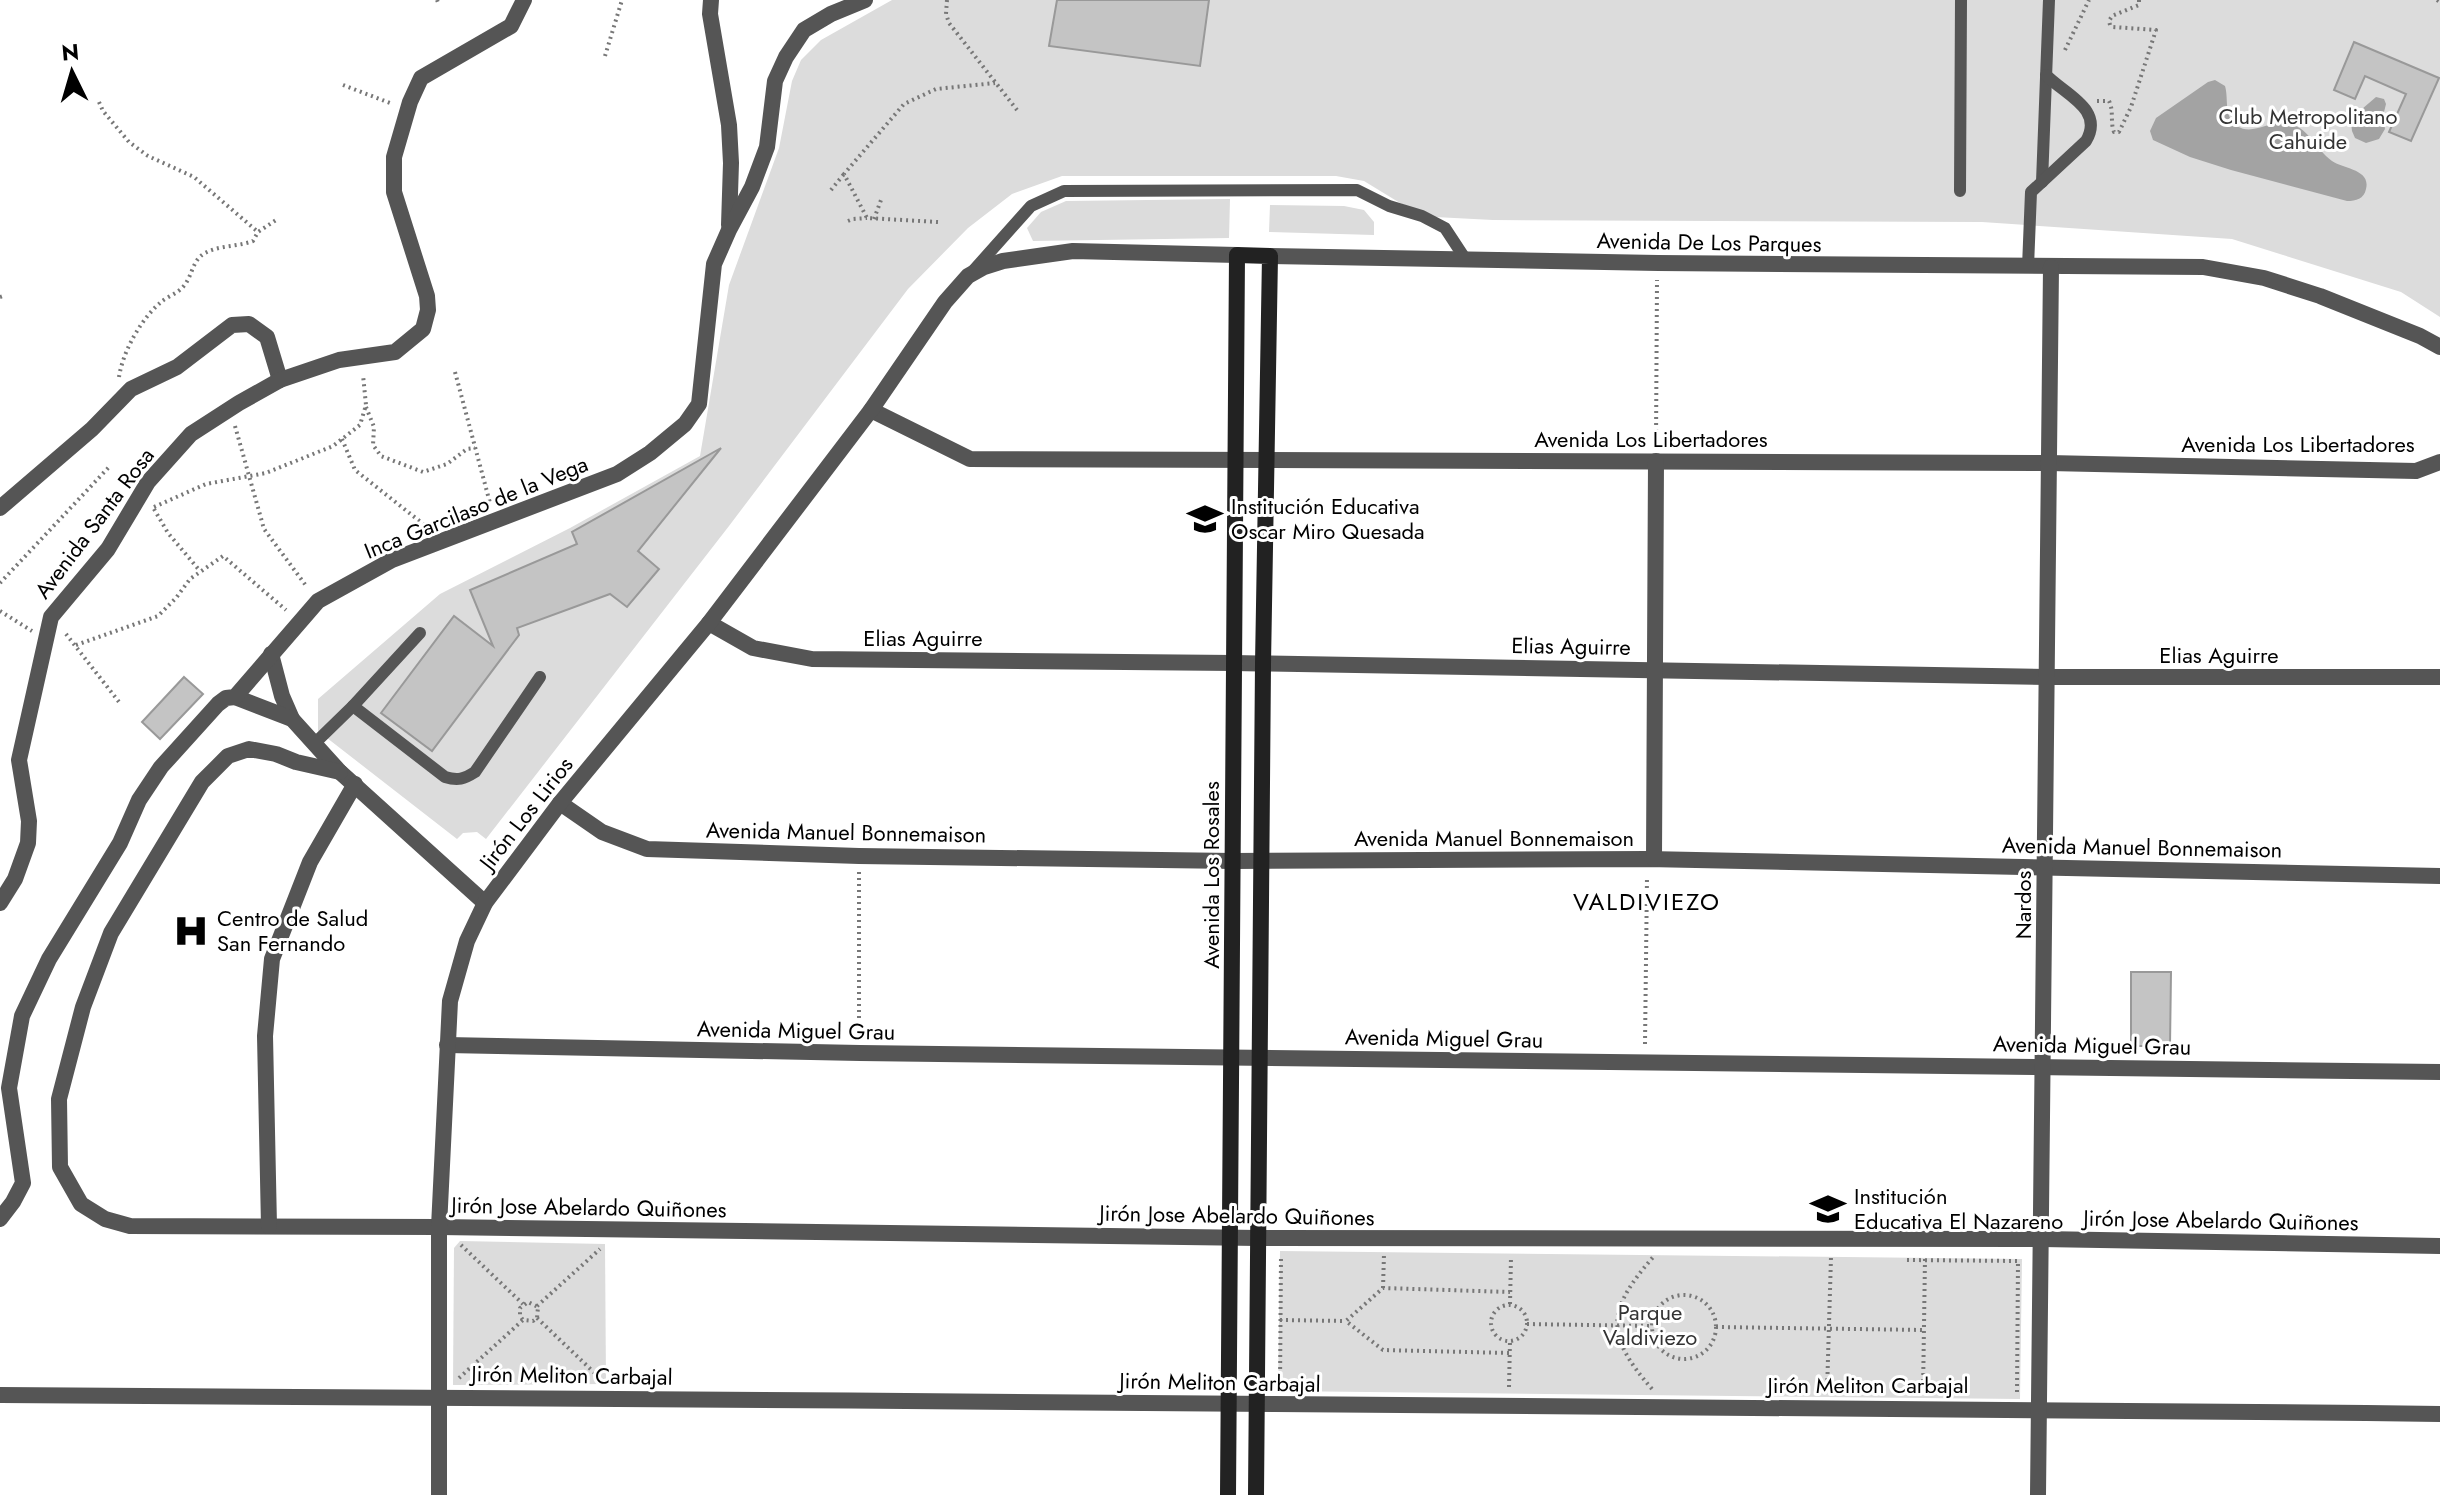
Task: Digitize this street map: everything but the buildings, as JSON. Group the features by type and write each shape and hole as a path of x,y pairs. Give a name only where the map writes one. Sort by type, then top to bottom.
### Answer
{"street":[{"name":"Avenida Santa Rosa","path":"0,903 15,879 28,843 29,821 19,760 51,617 108,549 148,482 191,434 280,380 339,360 395,352 423,329 428,310 427,296 394,192 394,157 408,110 421,78 511,26 524,0"},
{"path":"711,0 710,14 729,125 729,230"},
{"name":"Inca Garcilaso de la Vega","path":"0,1219 23,1183 9,1088 22,1016 49,959 114,853 139,800 161,767 206,716 226,698 235,697 318,601 392,560 617,474 650,453 685,424 699,404 714,264 752,187 767,147 775,81 804,30 831,14 865,0"},
{"name":"Avenida De Los Parques","path":"968,276 1003,261 1073,251 1658,263 2203,267 2264,278 2320,296 2440,347"},
{"name":"Avenida Los Rosales","path":"1228,1495 1237,255"},
{"path":"1256,1495 1270,256"},
{"name":"Nardos","path":"2038,1495 2051,267"},
{"name":"Jirón Los Lirios","path":"439,1495 447,1045 450,1001 467,941 485,903 560,803 709,623 871,410 945,302 968,276"},
{"path":"0,508 107,416 115,403 131,389 177,367 232,325 249,324 267,337 280,380"},
{"name":"Avenida Los Libertadores","path":"871,410 970,459 2049,463 2416,471 2440,462"},
{"path":"1651,859 1656,461"},
{"name":"Elias Aguirre","path":"709,623 753,648 812,659 2047,677 2440,677"},
{"path":"271,654 282,696 292,719 340,772 485,903"},
{"path":"235,697 292,719"},
{"name":"Jirón Jose Abelardo Quiñones","path":"340,772 249,749 228,756 202,782 111,933 83,1007 59,1099 60,1167 81,1204 105,1219 130,1226 445,1227 1230,1238 2042,1239 2440,1246"},
{"path":"269,1226 265,1036 272,959 310,862 355,784"},
{"name":"Avenida Manuel Bonnemaison","path":"560,803 602,832 647,849 859,856 1233,861 1651,859 2440,876"},
{"name":"Avenida Miguel Grau","path":"447,1045 860,1053 2440,1072"},
{"path":"0,1070 9,1088"},
{"name":"Jirón Meliton Carbajal","path":"0,1395 2040,1407 2440,1414"}],"lane":[{"path":"1960,191 1961,0"},
{"path":"2042,182 2050,78 2049,0"},
{"path":"2028,267 2031,192 2086,141 2091,132 2092,121 2082,104 2050,78"},
{"path":"968,276 1031,206 1064,191 1357,190 1445,228 1466,260"},
{"path":"315,743 420,633"},
{"path":"353,706 445,777 456,781 475,772 540,677"}],"path":[{"path":"605,56 622,0"},
{"path":"947,0 949,23 1017,110"},
{"path":"2050,78 2089,0"},
{"path":"2082,104 2105,99 2109,101 2114,132 2122,128 2156,30 2113,27 2109,21 2112,16 2139,5 2139,0"},
{"path":"831,190 904,104 936,89 995,83"},
{"path":"343,85 408,110"},
{"path":"99,102 129,142 148,156 194,177 258,232"},
{"path":"844,174 867,218"},
{"path":"874,219 881,200"},
{"path":"848,221 867,218 938,222"},
{"path":"115,403 121,365 131,343 151,312 182,288 195,261 220,247 253,241 258,232 276,220"},
{"path":"1656,461 1658,263"},
{"path":"362,357 366,405 374,427 373,445 381,456 423,472 447,464 467,449 475,448"},
{"path":"455,372 488,500 498,520"},
{"path":"123,522 206,484 266,473 333,446 360,425 366,405"},
{"path":"230,408 264,529 318,601"},
{"path":"342,439 355,470 444,540"},
{"path":"0,583 109,467"},
{"path":"153,507 168,533 200,571"},
{"path":"76,645 158,616 190,579 223,556 300,622"},
{"path":"0,611 37,635"},
{"path":"51,617 119,702"},
{"path":"859,856 860,1053"},
{"path":"1645,1062 1651,859"},
{"path":"440,1396 523,1320 533,1321 539,1313 534,1303 523,1304 445,1227"},
{"path":"537,1306 620,1229"},
{"path":"1383,1288 1384,1238"},
{"path":"1510,1305 1511,1239"},
{"path":"1640,1391 1654,1392 1631,1366 1621,1346 1617,1325 1620,1302 1631,1282 1669,1239"},
{"path":"1827,1406 1831,1239"},
{"path":"1923,1407 1925,1239"},
{"path":"1280,1388 1281,1253"},
{"path":"1637,1257 1668,1257"},
{"path":"1893,1260 2018,1261 2017,1396"},
{"path":"1346,1321 1383,1288 1510,1292"},
{"path":"1678,1295 1688,1295 1707,1303 1713,1312 1716,1327 1713,1342 1706,1350 1687,1359 1666,1354 1658,1346 1652,1326 1659,1306 1678,1295"},
{"path":"523,1304 519,1312 523,1320"},
{"path":"1510,1305 1524,1313 1527,1324 1523,1335 1510,1341 1497,1337 1491,1320 1497,1310 1510,1305"},
{"path":"537,1318 605,1383 611,1397"},
{"path":"1257,1319 1346,1321 1383,1350 1509,1353"},
{"path":"1527,1324 1652,1326"},
{"path":"1716,1327 1924,1330"},
{"path":"1509,1405 1510,1341"}],"green space":[{"name":"Club Metropolitano Cahuide","path":"892,0 2440,0 2440,317 2401,292 2232,239 1982,222 1493,220 1435,217 1400,203 1364,181 1336,176 1062,176 1012,194 968,228 908,289 486,839 477,832 463,833 457,839 318,731 318,699 440,594 570,528 700,456 729,285 779,148 792,81 801,60 821,40"},
{"path":"1230,199 1229,238 1033,241 1027,228 1041,212 1066,201"},
{"path":"1270,205 1344,206 1364,210 1374,222 1374,235 1269,232"},
{"path":"460,1241 605,1244 606,1384 453,1385 454,1248"},
{"name":"Parque Valdiviezo","path":"1280,1251 2022,1259 2020,1399 1278,1391"}],"shaded area":[{"path":"2215,80 2225,86 2228,112 2237,126 2255,129 2285,123 2300,128 2332,161 2364,177 2366,189 2363,195 2347,201 2231,170 2190,157 2153,140 2150,131 2156,118"},
{"path":"2376,97 2384,99 2386,104 2383,116 2385,129 2379,139 2366,143 2355,138 2351,122"}],"place":[{"name":"Institución Educativa Oscar Miro Quesada","path":"1205,519"},
{"name":"Centro de Salud San Fernando","path":"191,931"},
{"name":"Institución Educativa El Nazareno","path":"1828,1209"}],"district":[{"name":"VALDIVIEZO","path":"1647,902"}]}
